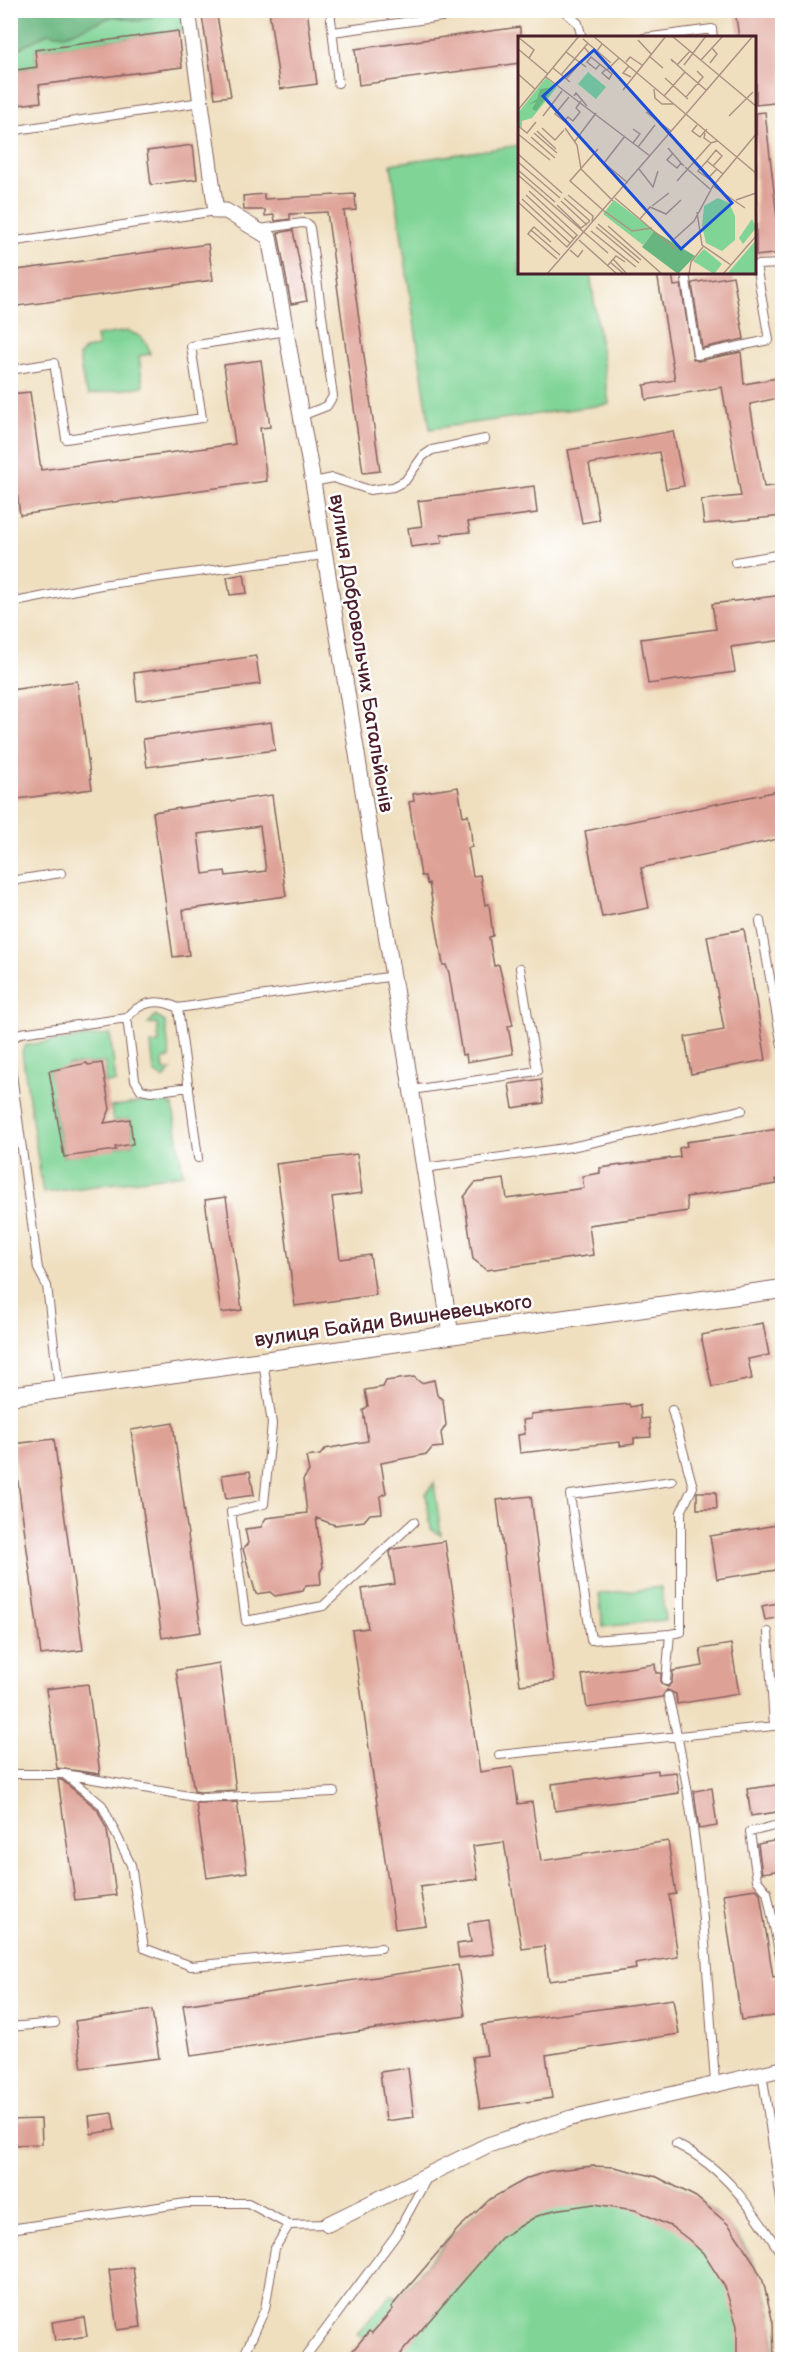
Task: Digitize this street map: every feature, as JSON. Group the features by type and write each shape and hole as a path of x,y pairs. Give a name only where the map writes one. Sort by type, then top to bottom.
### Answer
{"street":[{"path":"188,10 216,211"},
{"name":"вулиця Добровольчих Батальйонів","path":"216,211 226,211 269,237 313,482 451,1335"},
{"name":"вулиця Байди Вишневецького","path":"10,1396 783,1289"},
{"path":"328,2224 488,2145 571,2118 762,2072 783,2070"}],"lane":[{"path":"330,10 338,83"},
{"path":"333,32 492,10"},
{"path":"563,10 578,23 581,36"},
{"path":"659,36 712,29 713,36"},
{"path":"10,131 201,102"},
{"path":"10,242 216,211"},
{"path":"257,229 302,223 310,228 333,396 327,406 301,416"},
{"path":"757,265 783,264"},
{"path":"686,274 697,355 769,340 757,271"},
{"path":"10,370 54,363 66,439 202,418 191,346 287,332"},
{"path":"313,482 333,478 370,490 393,488 405,481 423,456 432,450 485,439"},
{"path":"735,562 783,554"},
{"path":"10,603 102,585 324,555"},
{"path":"10,880 61,873"},
{"path":"760,921 783,1046"},
{"path":"412,1090 537,1071 520,968"},
{"path":"10,1040 21,1033 127,1018 143,1004 164,1002 178,1008 394,976"},
{"path":"178,1008 198,1158"},
{"path":"127,1018 137,1086 145,1092 189,1087"},
{"path":"10,1059 38,1269 47,1286 60,1389"},
{"path":"425,1168 571,1146 742,1110"},
{"path":"263,1361 272,1424 264,1503 231,1512 246,1621 323,1606 414,1522"},
{"path":"672,1410 693,1487 681,1512 681,1632 591,1640 570,1495 672,1481"},
{"path":"499,1755 778,1726 768,1632"},
{"path":"666,1681 670,1634"},
{"path":"668,1696 679,1738 705,1926 715,2083"},
{"path":"10,1774 64,1774 200,1797 334,1792"},
{"path":"64,1774 102,1805 131,1865 144,1948 191,1966 381,1947"},
{"path":"783,1824 750,1832 757,1880 767,1892 783,1966"},
{"path":"10,2027 55,2023"},
{"path":"762,2072 783,2207"},
{"path":"676,2144 700,2156 729,2182 753,2211 783,2255"},
{"path":"303,2360 396,2235 430,2174"},
{"path":"10,2229 186,2204 248,2203 289,2225 328,2224"},
{"path":"242,2360 265,2308 275,2248 289,2225"}],"green space":[{"path":"11,10 160,11 154,16 139,21 114,16 65,35 48,33 11,53"},
{"path":"10,11 184,11 187,30 35,50 37,67 11,71"},
{"path":"518,145 518,274 590,274 609,404 430,429 391,164"},
{"path":"127,331 143,339 149,349 150,354 139,356 143,386 89,395 84,386 79,356 85,349 98,347 96,336"},
{"path":"155,1016 165,1022 170,1058 163,1059 164,1071 171,1070 164,1079 154,1072 151,1044 159,1043 157,1023 148,1024"},
{"path":"110,1034 116,1082 105,1083 106,1063 68,1065 67,1068 49,1071 55,1095 52,1096 63,1157 116,1149 115,1147 133,1144 130,1119 113,1121 111,1107 162,1099 173,1106 183,1174 43,1193 22,1052 26,1045"},
{"path":"434,1483 441,1535 431,1529 426,1494"},
{"path":"661,1587 665,1620 603,1627 599,1594"},
{"path":"593,2166 632,2171 668,2183 699,2200 726,2223 747,2251 763,2284 772,2320 774,2360 345,2360 363,2339 357,2334 392,2294 398,2299 440,2249 480,2208 503,2192 528,2180 558,2171"}],"building":[{"path":"201,10 216,10 231,96 215,98"},
{"path":"269,10 307,10 317,84 280,89"},
{"path":"735,10 783,10 783,102 757,105 757,36 739,36"},
{"path":"520,27 518,63 359,85 355,49"},
{"path":"178,31 182,67 39,85 41,102 10,106 10,71 37,67 35,50"},
{"path":"765,112 781,253 757,256 757,113"},
{"path":"193,145 197,179 151,185 147,151"},
{"path":"264,194 264,199 355,194 356,210 344,211 380,471 363,473 327,212 290,214 290,219 275,221 274,215 265,216 265,210 244,210 243,196"},
{"path":"293,230 307,301 291,304 278,233"},
{"path":"208,244 213,280 10,307 10,271"},
{"path":"657,274 672,274 674,286 681,285 693,359 698,361 741,352 744,384 783,377 783,397 750,404 764,487 783,485 783,516 704,524 701,500 741,496 722,387 646,400 644,385 675,380"},
{"path":"733,276 744,339 702,348 692,283"},
{"path":"261,360 270,427 260,428 267,481 20,515 13,462 10,463 10,394 30,392 41,470 235,444 224,365"},
{"path":"673,431 684,486 666,489 659,452 589,464 599,520 582,523 568,450"},
{"path":"534,486 537,513 468,522 470,532 441,535 442,543 411,547 408,528 422,526 418,501"},
{"path":"244,574 247,593 230,595 227,577"},
{"path":"783,595 783,640 731,647 735,672 648,684 641,639 716,629 712,604"},
{"path":"256,656 260,684 137,701 134,673"},
{"path":"77,681 92,789 10,800 10,690"},
{"path":"271,722 275,750 147,767 143,739"},
{"path":"458,787 463,816 468,815 471,831 472,847 468,848 473,876 480,875 485,905 489,904 493,936 489,937 494,966 499,965 513,1025 508,1026 513,1054 467,1062 466,1054 462,1055 449,973 446,965 443,965 429,883 427,884 425,876 421,876 409,802 414,801 413,794"},
{"path":"783,790 783,838 641,868 649,908 602,917 585,831"},
{"path":"272,795 286,896 183,910 189,955 173,957 153,812","holes":["260,826 266,871 226,876 225,871 203,874 198,834"]},
{"path":"744,929 766,1060 691,1074 685,1037 724,1030 707,936"},
{"path":"87,1063 88,1065 102,1063 110,1109 104,1123 130,1119 133,1144 115,1147 116,1150 64,1157 49,1071"},
{"path":"541,1079 544,1103 513,1108 509,1084"},
{"path":"778,1129 783,1178 776,1179 777,1184 686,1197 688,1211 589,1225 593,1255 487,1270 473,1259 464,1197 475,1183 504,1179 507,1199 584,1188 582,1176 600,1173 600,1168 680,1157 679,1148 687,1146 686,1142"},
{"path":"357,1154 362,1193 332,1197 340,1259 370,1255 376,1295 295,1306 276,1164"},
{"path":"226,1197 242,1310 221,1313 205,1200"},
{"path":"763,1323 769,1355 748,1359 752,1379 712,1387 701,1335"},
{"path":"414,1377 421,1383 434,1380 437,1395 443,1400 446,1425 441,1433 443,1447 432,1448 427,1454 381,1463 386,1493 380,1497 382,1513 370,1514 364,1521 335,1525 316,1518 323,1567 320,1572 321,1584 306,1585 303,1591 275,1596 270,1592 256,1594 243,1549 248,1543 245,1529 261,1527 266,1518 307,1513 303,1480 309,1471 306,1457 320,1455 325,1449 368,1441 363,1410 368,1406 365,1390 383,1387 386,1381"},
{"path":"629,1404 630,1407 640,1405 641,1419 649,1418 651,1437 634,1438 634,1444 620,1446 620,1442 520,1453 518,1435 525,1434 523,1420 531,1419 531,1414"},
{"path":"173,1423 201,1632 162,1638 131,1430"},
{"path":"54,1439 83,1650 41,1655 13,1444"},
{"path":"250,1471 254,1495 226,1499 222,1475"},
{"path":"697,1492 716,1492 717,1509 697,1509"},
{"path":"531,1496 554,1681 520,1685 497,1500"},
{"path":"783,1524 783,1569 717,1579 710,1536"},
{"path":"445,1541 480,1772 513,1767 518,1804 532,1802 541,1861 668,1841 676,1894 669,1895 678,1957 635,1964 636,1969 549,1981 544,1946 522,1949 504,1842 473,1846 478,1879 420,1887 426,1925 395,1929 352,1630 368,1628 362,1589 395,1584 390,1552 393,1549"},
{"path":"783,1602 783,1617 765,1620 762,1606"},
{"path":"731,1644 739,1694 677,1704 676,1694 667,1690 662,1697 587,1708 582,1675 655,1664 656,1673 661,1673 661,1684 668,1687 672,1682 673,1671 703,1666 700,1649"},
{"path":"219,1663 236,1790 194,1791 176,1670"},
{"path":"88,1684 100,1774 57,1768 46,1689"},
{"path":"658,1770 658,1774 676,1772 679,1793 555,1811 552,1784"},
{"path":"58,1780 62,1780 97,1809 107,1830 116,1895 75,1900"},
{"path":"783,1784 783,1811 751,1816 747,1789"},
{"path":"712,1788 717,1826 699,1829 694,1791"},
{"path":"237,1802 247,1872 207,1878 196,1803"},
{"path":"783,1839 783,1870 762,1873 758,1844"},
{"path":"756,1889 760,1893 773,1977 783,1976 783,2015 741,2020 723,1894"},
{"path":"489,1920 494,1954 459,1958 457,1944 471,1942 468,1923"},
{"path":"458,1965 465,2016 191,2056 183,2005"},
{"path":"673,1999 679,2034 546,2055 552,2098 480,2109 472,2057 487,2055 482,2025"},
{"path":"152,2010 159,2058 82,2068 75,2021"},
{"path":"408,2068 414,2117 386,2121 380,2072"},
{"path":"112,2113 115,2130 91,2134 89,2116"},
{"path":"41,2119 42,2144 10,2145 10,2120"},
{"path":"593,2166 614,2167 657,2177 696,2197 729,2225 753,2261 763,2281 773,2323 774,2360 737,2360 737,2326 725,2287 703,2253 688,2239 672,2227 635,2210 594,2204 554,2210 535,2217 501,2238 395,2360 345,2360 369,2331 372,2333 393,2309 391,2307 458,2229 490,2199 528,2178 549,2171"},
{"path":"133,2267 141,2327 117,2330 109,2270"},
{"path":"84,2317 87,2336 55,2341 52,2322"}]}
